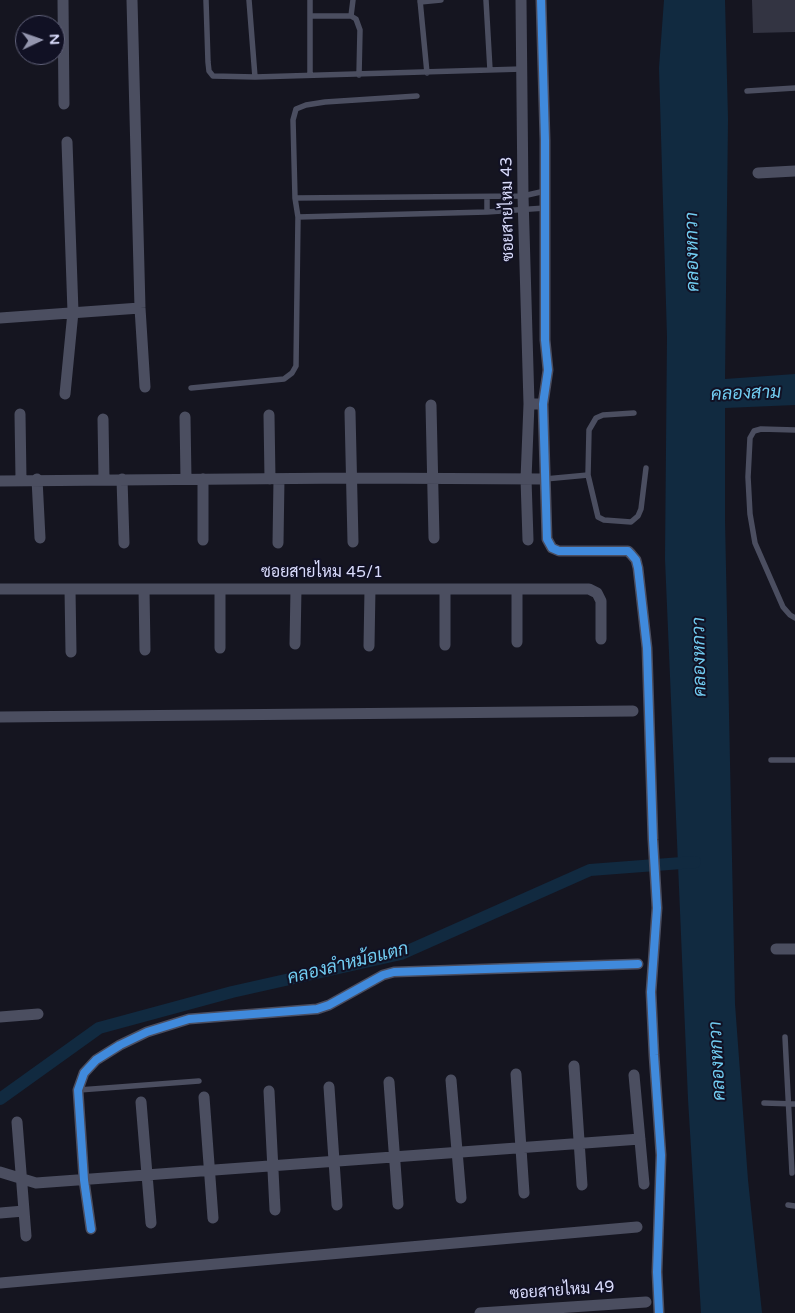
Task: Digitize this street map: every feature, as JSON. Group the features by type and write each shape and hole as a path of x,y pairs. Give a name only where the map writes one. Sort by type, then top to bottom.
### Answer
{"street":[{"path":"63,0 64,104"},
{"path":"132,0 140,308 145,387"},
{"name":"ซอยสายไหม 43","path":"521,0 523,196 529,404 526,479 528,540"},
{"path":"541,0 545,192 545,340 548,370 542,404 547,539 552,548 559,551 628,551 636,560 648,658 653,840 657,908 651,992 661,1147 657,1272 659,1313"},
{"path":"65,394 73,312 67,142"},
{"path":"758,173 795,170"},
{"path":"0,318 140,308"},
{"path":"529,404 542,404"},
{"path":"431,405 434,538"},
{"path":"350,412 353,542"},
{"path":"20,414 21,479"},
{"path":"269,416 275,479 278,543"},
{"path":"185,417 186,479"},
{"path":"103,419 104,479"},
{"path":"0,481 21,479 352,478 544,480"},
{"path":"37,479 40,538"},
{"path":"122,479 124,543"},
{"path":"203,479 203,540"},
{"path":"70,589 71,652"},
{"path":"144,589 145,650"},
{"path":"220,589 220,648"},
{"path":"295,644 296,589"},
{"path":"369,646 370,589"},
{"path":"444,645 445,589"},
{"path":"517,642 518,589"},
{"name":"ซอยสายไหม 45/1","path":"0,590 589,589 597,593 601,601 601,639"},
{"path":"0,717 633,711"},
{"path":"776,949 795,949"},
{"path":"91,1229 84,1180 78,1090 84,1073 96,1060 120,1045 148,1032 189,1019 317,1009 329,1005 383,975 394,972 638,964"},
{"path":"0,1017 38,1014"},
{"path":"574,1066 582,1185"},
{"path":"516,1074 524,1193"},
{"path":"634,1075 644,1184"},
{"path":"451,1080 462,1198"},
{"path":"389,1082 398,1204"},
{"path":"330,1087 336,1205"},
{"path":"269,1091 275,1210"},
{"path":"204,1097 213,1218"},
{"path":"141,1102 151,1223"},
{"path":"17,1122 26,1236"},
{"path":"0,1172 36,1183 640,1139"},
{"path":"0,1213 24,1211"},
{"path":"0,1283 637,1227"},
{"name":"ซอยสายไหม 49","path":"480,1313 646,1302"}],"lane":[{"path":"206,0 209,71 213,76 310,76 522,70"},
{"path":"249,0 255,77"},
{"path":"310,0 310,76"},
{"path":"352,16 353,0"},
{"path":"427,73 420,1 441,0"},
{"path":"486,0 490,70"},
{"path":"310,16 352,16 356,19 360,30 359,75"},
{"path":"747,91 795,88"},
{"path":"191,388 284,379 292,374 296,366 298,217 295,198 293,120 296,109 306,105 325,102 417,96"},
{"path":"295,198 487,197 523,196 545,192"},
{"path":"487,197 488,212"},
{"path":"298,217 488,212 545,208"},
{"path":"634,413 603,415 596,418 589,430 588,475 598,517 604,520 631,522 638,516 641,509 646,468"},
{"path":"795,430 754,431 750,438 748,477 750,514 755,543 783,607 795,618"},
{"path":"544,480 588,475"},
{"path":"771,760 795,760"},
{"path":"785,1036 792,1103 792,1173"},
{"path":"78,1090 199,1081"},
{"path":"764,1103 792,1103"},
{"path":"788,1205 795,1206"}],"water":[{"path":"664,0 725,0 728,119 725,379 795,374 795,405 725,408 725,520 735,1004 748,1180 762,1313 701,1313 688,1099 665,559 667,337 659,68"}],"building":[{"path":"752,0 795,0 795,32 753,33"}],"waterway":[{"name":"คลองลำหม้อแตก","path":"0,1099 99,1028 232,992 401,954 590,870 695,862"}],"cycle path":[{"path":"541,0 545,140 545,340 548,370 543,404 547,539 552,548 559,551 628,551 631,554 636,560 638,568 647,648 657,908 651,992 661,1155 657,1272 659,1313"},
{"path":"91,1229 84,1180 78,1090 84,1073 96,1060 120,1045 147,1032 189,1019 317,1009 329,1005 383,975 394,972 638,964"}],"water label":[{"name":"คลองหกวา","path":"693,252"},
{"name":"คลองสาม","path":"746,394"},
{"name":"คลองหกวา","path":"700,657"},
{"name":"คลองหกวา","path":"718,1061"}]}
